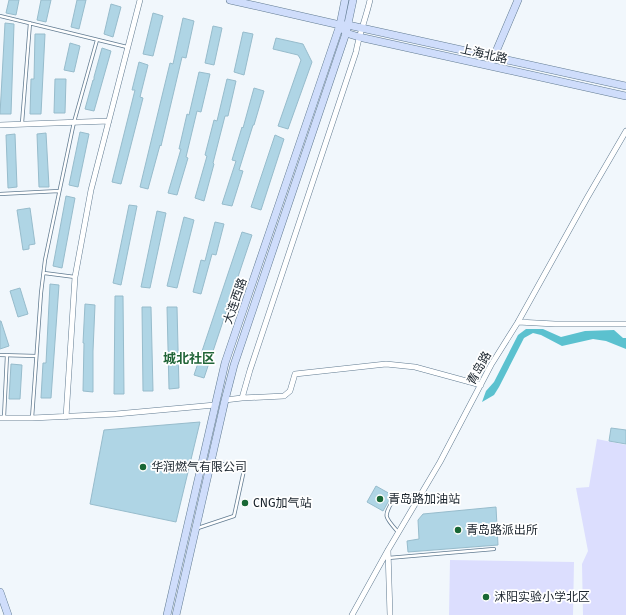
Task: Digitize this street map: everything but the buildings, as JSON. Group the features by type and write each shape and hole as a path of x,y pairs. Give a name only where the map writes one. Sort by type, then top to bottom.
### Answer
{"main road":[{"name":"上海北路","path":"230,0 626,86"},
{"name":"大连西路","path":"167,615 225,363 340,25 345,0"},
{"name":"大连西路","path":"176,615 225,400 237,358 346,33 353,0"},
{"path":"489,66 518,0"},
{"path":"340,25 346,33"},
{"name":"上海北路","path":"346,33 626,96"},
{"path":"0,592 8,615"}],"street":[{"path":"66,417 75,277 91,190 140,0"},
{"path":"242,398 356,52 370,0"},
{"path":"0,125 109,120"},
{"name":"青岛路","path":"352,615 388,550 440,462 491,365 518,322 626,131"},
{"path":"518,322 626,324"},
{"path":"225,400 284,396 290,391 295,374 386,364 415,367 481,385"},
{"path":"2,418 66,417 116,414 215,404"},
{"path":"388,550 390,615"}],"lane":[{"path":"0,16 127,47"},
{"path":"22,124 30,23"},
{"path":"32,418 44,274 59,191 74,122 97,40"},
{"path":"0,194 59,191"},
{"path":"44,274 75,277"},
{"path":"0,355 36,356"},
{"path":"2,418 7,355"},
{"path":"196,529 234,516 244,470 227,466 212,458"},
{"path":"398,533 386,519 386,513 394,498 402,495 420,495"},
{"path":"388,558 494,549"}],"shaded area":[{"path":"597,439 626,445 626,615 583,615 582,564 588,551 576,488 589,487"},
{"name":"沭阳实验小学北区","path":"450,560 574,562 573,615 449,615"}],"water":[{"path":"526,329 543,329 561,337 585,331 614,330 623,338 626,338 626,349 606,341 593,339 562,346 541,335 533,333 524,338 494,395 482,402 486,391 494,382 518,335"}],"place":[{"name":"华润燃气有限公司","path":"143,467"},
{"name":"青岛路加油站","path":"380,499"},
{"name":"CNG加气站","path":"245,503"},
{"name":"青岛路派出所","path":"458,530"},
{"name":"沭阳实验小学北区","path":"486,597"}],"district":[{"name":"城北社区","path":"189,358"}]}
